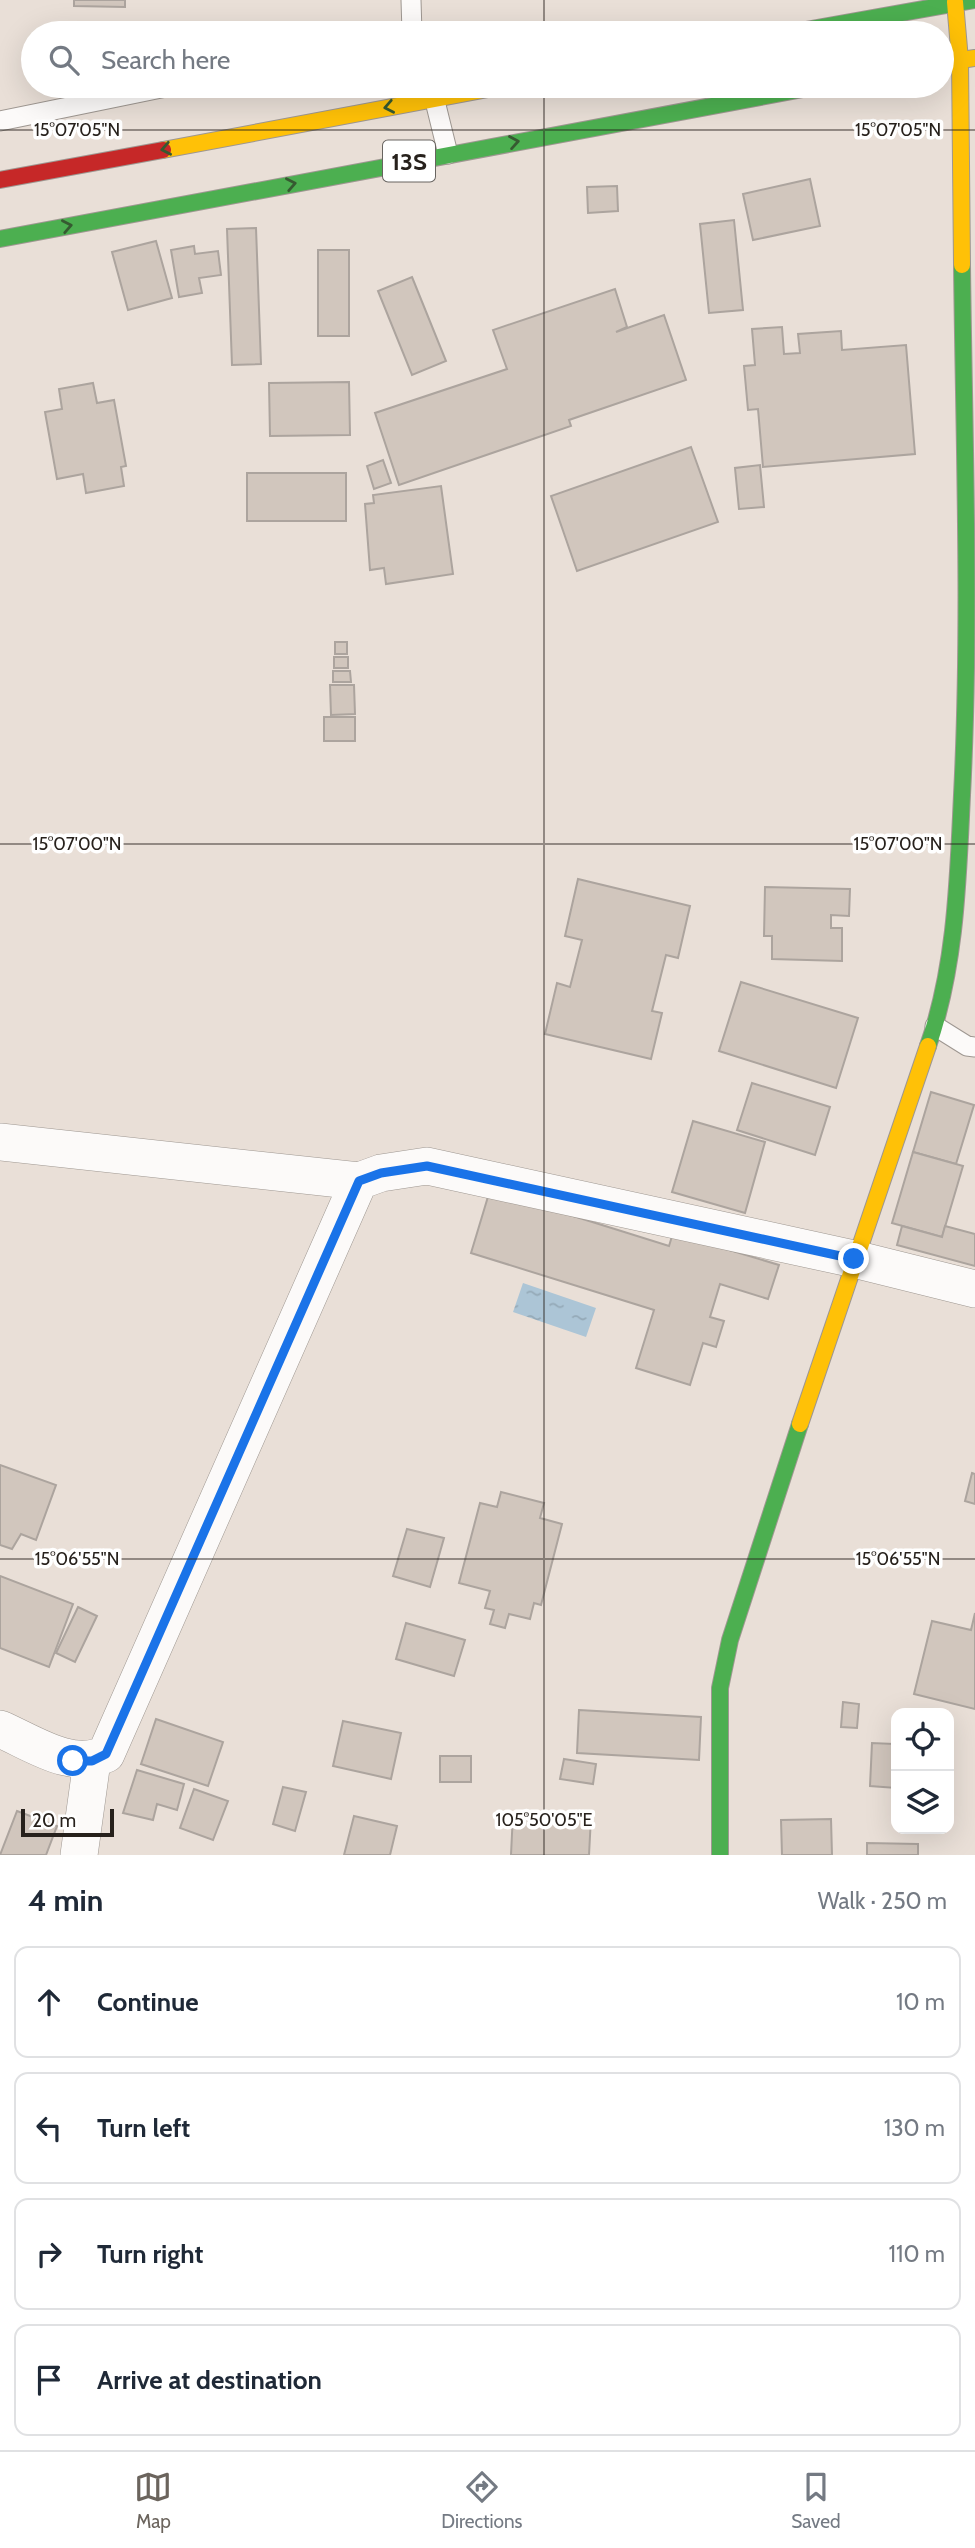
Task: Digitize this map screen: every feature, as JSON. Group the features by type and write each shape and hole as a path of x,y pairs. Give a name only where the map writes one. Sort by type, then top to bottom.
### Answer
{"main road":[{"path":"853,21 974,0"},
{"path":"720,1855 720,1688 730,1640 854,1259 935,1026 956,916 970,713 967,59 955,2"},
{"name":"13S","path":"0,180 403,98"},
{"name":"13S","path":"0,239 754,98"}],"street":[{"path":"0,1142 359,1181 381,1173 427,1166 854,1259 975,1289"},
{"path":"0,1729 73,1761 92,1761 106,1754 359,1181"},
{"path":"79,1855 92,1761"}],"lane":[{"path":"411,0 412,21"},
{"path":"0,121 112,98"},
{"path":"434,98 448,154"},
{"path":"935,1026 967,1046 975,1047"}],"water":[{"path":"523,1283 596,1308 586,1337 513,1312"}],"building":[{"path":"74,0 125,0 125,7 74,6"},
{"path":"810,179 820,226 753,240 743,194"},
{"path":"617,186 618,211 588,213 587,187"},
{"path":"734,220 743,310 709,313 700,224"},
{"path":"256,228 261,364 232,365 227,229"},
{"path":"156,241 172,298 128,310 112,252"},
{"path":"194,246 195,254 218,251 221,275 199,278 202,293 179,297 171,250"},
{"path":"318,250 349,250 349,336 318,336"},
{"path":"412,277 446,361 412,375 378,291"},
{"path":"615,289 627,327 616,332 664,315 686,380 569,420 571,426 399,485 375,413 507,369 493,330"},
{"path":"782,327 784,354 800,353 798,334 841,331 842,350 906,345 915,454 763,467 758,409 748,410 744,366 755,365 752,329"},
{"path":"349,382 350,435 270,436 269,383"},
{"path":"93,383 97,403 114,400 126,466 121,467 124,486 86,493 83,474 57,479 45,412 62,409 59,389"},
{"path":"691,447 718,522 577,571 551,496"},
{"path":"383,460 391,483 374,489 367,466"},
{"path":"760,465 764,507 739,509 735,468"},
{"path":"247,473 346,473 346,521 247,521"},
{"path":"441,486 453,574 386,584 384,568 370,570 365,504 374,503 373,495"},
{"path":"335,642 347,642 347,654 335,654"},
{"path":"334,657 348,657 348,668 334,668"},
{"path":"333,671 350,671 351,682 333,682"},
{"path":"330,685 354,685 355,714 331,715"},
{"path":"324,717 355,717 355,741 324,741"},
{"path":"578,879 690,906 678,958 666,955 652,1011 662,1013 651,1059 545,1034 557,983 570,987 582,940 565,936"},
{"path":"765,887 850,889 849,916 831,915 831,928 842,928 842,961 772,959 772,936 764,936"},
{"path":"741,982 858,1018 836,1088 719,1051"},
{"path":"752,1083 830,1107 815,1155 737,1130"},
{"path":"931,1092 974,1105 956,1164 913,1152"},
{"path":"693,1121 765,1142 745,1213 672,1192"},
{"path":"913,1152 963,1166 942,1237 892,1223"},
{"path":"490,1190 669,1246 673,1233 779,1265 768,1299 720,1284 710,1317 724,1321 716,1347 703,1343 690,1385 636,1368 654,1310 471,1253"},
{"path":"902,1226 942,1237 945,1226 975,1234 975,1266 897,1245"},
{"path":"0,1465 56,1485 36,1540 21,1534 12,1549 0,1545"},
{"path":"972,1473 975,1474 975,1504 965,1501"},
{"path":"501,1492 544,1503 540,1518 562,1524 541,1605 534,1603 530,1619 509,1614 505,1628 490,1624 494,1610 485,1608 490,1591 459,1583 480,1503 497,1507"},
{"path":"407,1529 444,1538 430,1587 393,1576"},
{"path":"0,1576 73,1604 49,1667 0,1648"},
{"path":"78,1607 97,1616 75,1662 56,1653"},
{"path":"975,1613 975,1709 914,1694 932,1621 971,1630"},
{"path":"406,1623 465,1640 454,1676 396,1659"},
{"path":"843,1702 859,1704 857,1728 841,1727"},
{"path":"579,1710 701,1717 699,1760 577,1753"},
{"path":"156,1719 223,1742 208,1786 141,1764"},
{"path":"343,1721 401,1733 391,1779 333,1766"},
{"path":"872,1743 891,1744 891,1788 870,1786"},
{"path":"440,1756 471,1756 471,1782 440,1782"},
{"path":"564,1759 596,1764 593,1784 560,1779"},
{"path":"137,1770 184,1784 177,1810 157,1804 153,1820 123,1813"},
{"path":"283,1787 306,1792 295,1831 273,1824"},
{"path":"194,1789 228,1801 213,1840 180,1828"},
{"path":"17,1811 57,1826 46,1855 0,1855"},
{"path":"513,1813 591,1817 589,1855 511,1855"},
{"path":"354,1816 397,1826 390,1855 344,1855"},
{"path":"831,1819 832,1855 782,1855 781,1820"},
{"path":"867,1843 918,1844 918,1855 867,1855"}],"traffic: fast":[{"path":"856,21 974,0"},
{"path":"0,239 755,98"},
{"path":"928,1046 945,985 954,922 965,729 962,265"},
{"path":"720,1855 720,1688 730,1640 800,1424"}],"traffic: slow":[{"path":"955,2 960,60 962,265"},
{"path":"954,61 975,58"},
{"path":"163,150 440,98"},
{"path":"800,1424 928,1046"}],"traffic: jam":[{"path":"0,180 163,150"}],"route":[{"path":"73,1761 92,1761 106,1754 359,1181 381,1173 427,1166 854,1259"}]}
